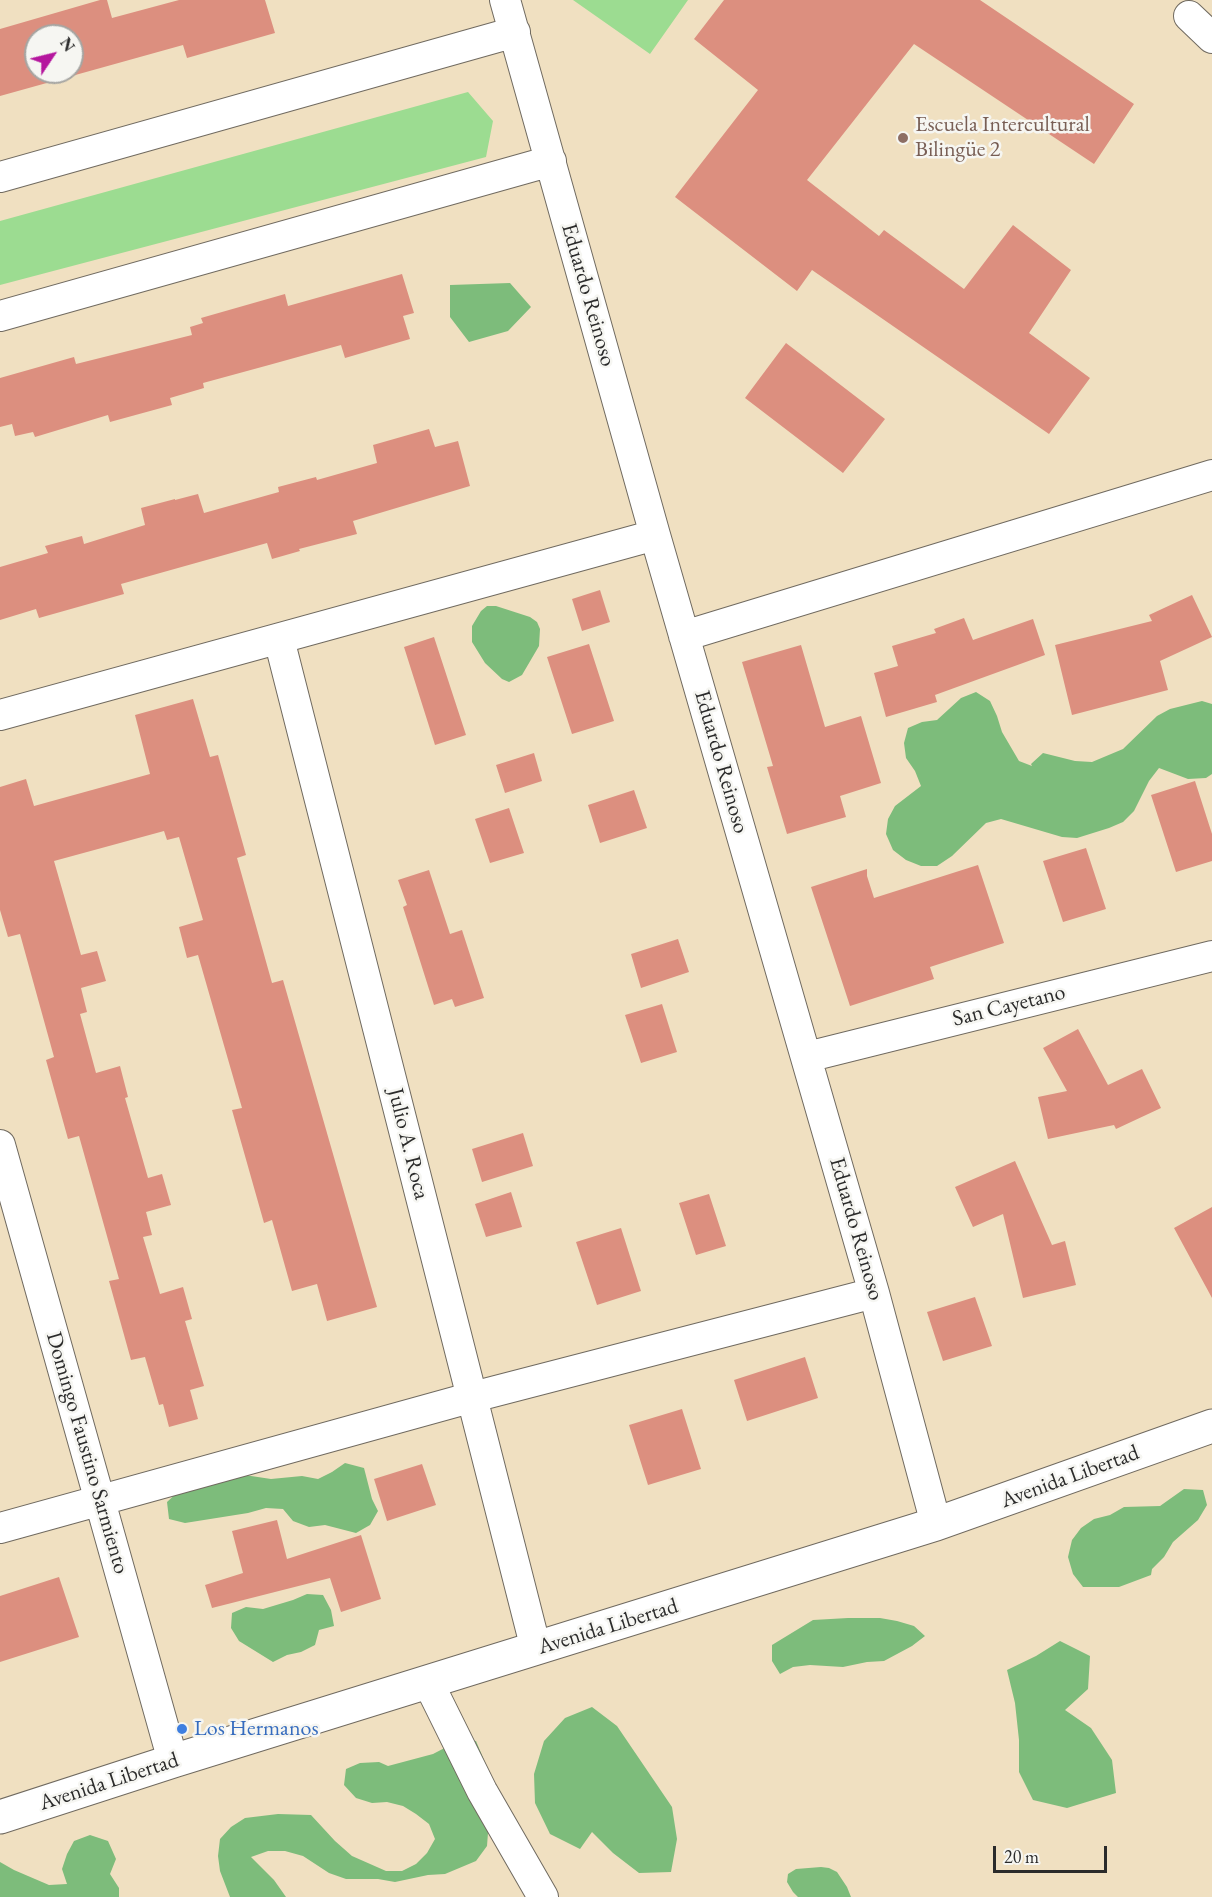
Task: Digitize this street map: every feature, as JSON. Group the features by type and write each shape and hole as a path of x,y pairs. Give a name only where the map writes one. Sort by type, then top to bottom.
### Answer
{"main road":[{"name":"Avenida Libertad","path":"0,1817 936,1524 1212,1426"}],"street":[{"name":"Eduardo Reinoso","path":"505,0 655,535 874,1293 936,1524"},
{"path":"1189,16 1212,38"},
{"path":"0,177 515,32"},
{"path":"0,316 550,161"},
{"path":"684,636 1212,475"},
{"path":"0,715 655,535"},
{"name":"Julio A. Roca","path":"279,639 536,1649"},
{"name":"San Cayetano","path":"807,1057 1212,956"},
{"name":"Domingo Faustino Sarmiento","path":"0,1144 173,1761"},
{"path":"0,1528 473,1397 874,1293"},
{"path":"428,1682 482,1791 543,1897"}],"green space":[{"path":"573,0 688,0 650,54"},
{"path":"468,92 493,121 486,157 0,285 0,221"},
{"path":"510,283 531,307 508,331 469,342 450,317 450,285"},
{"path":"487,606 496,606 530,617 537,622 540,629 539,646 522,675 509,682 502,679 485,663 472,642 472,626"},
{"path":"976,692 990,701 1002,732 1019,761 1032,766 1031,764 1043,753 1075,761 1092,762 1123,749 1157,716 1170,709 1202,701 1212,704 1212,774 1206,778 1188,779 1159,768 1149,781 1134,811 1123,822 1109,828 1077,838 1062,837 1001,819 986,823 952,856 937,866 921,866 906,860 893,850 886,834 888,819 895,806 921,786 906,758 904,743 908,728 922,722 937,720 961,698"},
{"path":"345,1463 364,1468 372,1499 378,1511 370,1525 356,1533 325,1525 309,1527 293,1521 283,1509 266,1508 185,1523 169,1519 167,1502 180,1490 238,1474 271,1479 302,1476 318,1479"},
{"path":"1184,1489 1203,1490 1207,1505 1198,1520 1173,1542 1164,1557 1152,1569 1151,1575 1119,1587 1083,1587 1073,1574 1068,1557 1072,1540 1081,1528 1094,1519 1110,1515 1124,1507 1160,1506"},
{"path":"307,1594 323,1595 331,1610 334,1626 319,1630 315,1645 301,1652 287,1655 273,1662 239,1641 231,1628 232,1613 246,1607 263,1609"},
{"path":"880,1618 897,1621 914,1626 925,1636 884,1661 843,1667 810,1665 793,1667 780,1674 772,1661 772,1645 813,1620"},
{"path":"1060,1641 1090,1656 1088,1689 1065,1710 1091,1728 1112,1760 1116,1793 1067,1808 1033,1800 1019,1772 1019,1740 1015,1703 1007,1670"},
{"path":"592,1707 617,1726 672,1807 677,1839 671,1872 639,1873 613,1853 592,1832 580,1849 550,1834 535,1803 534,1774 544,1741 565,1718"},
{"path":"460,1740 476,1741 492,1779 487,1846 476,1861 445,1874 395,1882 378,1879 346,1879 329,1873 303,1856 285,1851 268,1851 251,1857 274,1880 286,1897 230,1897 220,1871 218,1856 220,1839 231,1827 245,1818 278,1814 311,1815 352,1856 386,1871 402,1871 416,1864 427,1853 435,1839 429,1824 403,1806 387,1802 372,1803 356,1798 344,1785 346,1769 360,1763 379,1762 388,1766 433,1754"},
{"path":"90,1835 108,1841 116,1859 110,1874 119,1888 119,1897 0,1897 0,1862 49,1885 67,1884 62,1869 67,1854 74,1841"},
{"path":"821,1867 837,1872 851,1897 798,1897 793,1892 787,1882 788,1874 796,1869"}],"building":[{"path":"100,0 107,0 112,18 179,0 265,0 275,33 187,58 183,45 84,73 84,24 24,24 24,84 43,84 0,96 0,29"},
{"path":"724,0 980,0 1134,104 1094,164 914,44 807,180 879,236 884,230 964,289 1013,225 1071,270 1029,333 1090,378 1049,434 812,270 797,291 675,197 758,90 694,39"},
{"path":"402,274 414,313 403,316 410,339 345,358 341,345 203,383 204,388 170,398 172,405 110,422 108,415 35,437 33,432 15,436 12,424 0,427 0,378 74,357 76,364 192,335 190,327 203,323 201,318 285,294 288,306"},
{"path":"786,343 885,419 843,473 745,398"},
{"path":"429,429 435,447 458,441 470,486 353,521 357,534 299,549 300,551 272,559 267,543 121,584 124,594 39,618 36,609 0,620 0,567 48,553 45,546 82,536 84,544 145,525 141,508 175,499 198,494 204,513 279,492 278,487 316,477 317,480 377,463 373,445"},
{"path":"600,590 610,622 582,631 572,599"},
{"path":"1192,595 1212,637 1160,661 1168,690 1072,715 1055,645 1152,621 1149,615"},
{"path":"964,618 973,640 1033,619 1045,655 935,695 937,702 886,717 874,673 898,666 892,646 936,633 934,629"},
{"path":"434,637 466,735 435,745 404,647"},
{"path":"589,644 614,721 572,734 547,657"},
{"path":"801,645 825,727 861,716 881,783 840,796 846,817 787,834 767,767 773,766 742,662"},
{"path":"193,699 210,757 218,755 246,855 237,858 272,983 283,980 377,1307 327,1321 317,1284 292,1291 272,1220 264,1223 232,1110 242,1108 198,955 187,958 179,927 203,920 179,837 167,840 164,831 54,861 81,955 97,951 106,981 81,988 87,1012 80,1014 96,1073 120,1066 128,1097 125,1098 148,1178 162,1174 171,1205 146,1212 152,1235 143,1237 160,1294 183,1287 192,1319 185,1321 204,1386 190,1390 198,1419 169,1427 163,1404 159,1405 145,1357 131,1360 109,1281 119,1279 79,1136 68,1139 46,1060 54,1057 20,934 8,937 0,910 0,787 26,779 34,806 150,774 135,715"},
{"path":"534,753 542,781 505,793 496,765"},
{"path":"1195,781 1212,834 1212,861 1176,872 1151,795"},
{"path":"634,790 647,828 600,843 588,805"},
{"path":"509,808 524,853 490,863 475,819"},
{"path":"1086,848 1106,909 1063,922 1043,861"},
{"path":"978,865 1004,943 930,967 934,979 850,1006 811,887 867,869 874,898"},
{"path":"429,870 450,934 462,930 484,998 455,1007 452,999 434,1005 403,907 407,905 398,880"},
{"path":"678,939 689,972 641,988 631,954"},
{"path":"662,1004 677,1052 641,1063 625,1015"},
{"path":"1078,1029 1108,1085 1142,1069 1161,1108 1116,1129 1114,1125 1048,1139 1038,1097 1067,1091 1043,1048"},
{"path":"523,1133 533,1166 482,1182 472,1149"},
{"path":"1015,1161 1052,1245 1065,1241 1076,1285 1023,1298 1003,1214 973,1227 955,1187"},
{"path":"511,1192 522,1227 486,1237 475,1204"},
{"path":"709,1194 726,1246 696,1255 679,1203"},
{"path":"1212,1207 1212,1298 1174,1228"},
{"path":"621,1228 641,1291 597,1305 576,1242"},
{"path":"975,1297 992,1346 943,1361 927,1312"},
{"path":"805,1357 818,1398 747,1421 734,1380"},
{"path":"682,1409 701,1469 648,1485 629,1425"},
{"path":"422,1464 436,1505 387,1521 374,1479"},
{"path":"277,1520 287,1559 361,1535 381,1599 341,1612 330,1578 212,1608 205,1585 243,1573 232,1531"},
{"path":"59,1577 79,1637 0,1662 0,1596"}],"place":[{"name":"Escuela Intercultural Bilingüe 2","path":"903,138"},
{"name":"Los Hermanos","path":"182,1729"}]}
